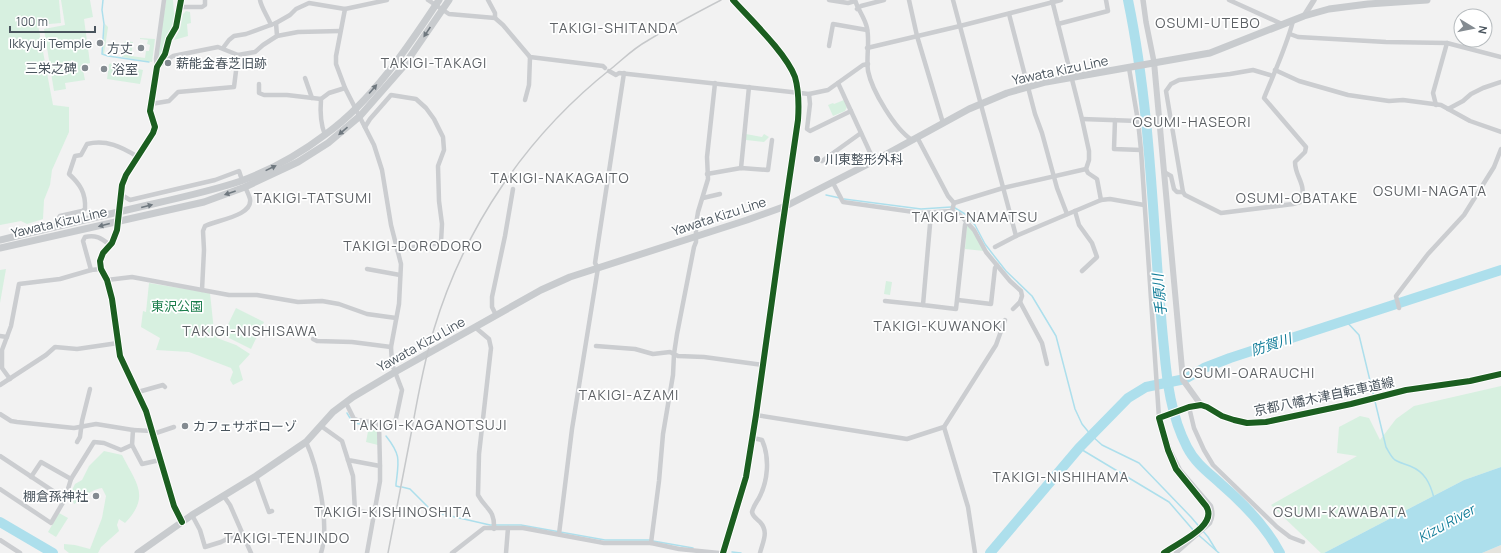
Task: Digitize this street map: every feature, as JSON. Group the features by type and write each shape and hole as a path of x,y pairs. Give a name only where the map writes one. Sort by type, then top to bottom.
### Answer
{"main road":[{"name":"Yawata Kizu Line","path":"0,240 201,192 244,184 274,175 328,143 360,116 403,67 449,0"},
{"name":"Yawata Kizu Line","path":"138,553 192,515 256,476 306,442 333,412 346,403 395,372 476,328 496,315 541,290 570,277 786,206 833,183 981,104 1027,87 1071,77 1210,53 1304,16 1329,9 1368,4 1427,0"},
{"name":"Yawata Kizu Line","path":"0,248 204,202 244,184 326,135 355,109 375,88 402,53 437,2"},
{"path":"1152,63 1164,172 1183,380 1201,405"}],"street":[{"path":"164,0 157,51 158,65 150,111 155,127 153,133 126,175 120,194 117,230 110,245 103,253 100,261 101,269 107,280 112,299 120,356 138,392 153,433 174,506 182,522"},
{"path":"158,65 165,54 169,39 176,27 181,0"},
{"path":"180,7 202,7 205,5 205,0"},
{"path":"260,0 261,5 273,24 277,36"},
{"path":"223,48 234,36 246,34 273,24 309,2 345,9 387,0"},
{"path":"428,0 437,2 442,10 449,14 495,18 503,25 530,57 529,85 525,100"},
{"path":"488,0 495,13 495,18"},
{"path":"723,553 746,477 753,438 798,120 798,93 794,75 787,61 733,0"},
{"path":"829,0 848,3 855,0 857,9 865,21 867,30 869,72 888,114 906,136 915,138 953,207 974,230 981,245 997,266 1021,291 1022,296 1020,302 1013,309"},
{"path":"857,9 861,6 884,0"},
{"path":"909,0 917,36 943,123"},
{"path":"953,0 1016,236"},
{"path":"867,48 1061,0"},
{"path":"1058,24 1108,11 1106,0"},
{"path":"1143,0 1152,63"},
{"path":"1229,0 1282,25"},
{"path":"1304,16 1314,0"},
{"path":"1052,1 1089,151 1089,160 1086,169"},
{"path":"345,9 340,31 336,64 345,88 374,145 382,170 391,225 401,264 399,304 391,347 392,364 402,390 394,428 354,419 346,403"},
{"path":"1009,14 1027,87 1054,177 1067,214"},
{"path":"1273,76 1253,70 1179,80 1171,84 1166,91 1183,192 1185,195 1221,213 1300,202 1303,195 1303,190 1295,162 1306,152 1306,147 1264,98 1273,76 1275,70 1290,34 1294,21"},
{"path":"829,46 833,24 867,30"},
{"path":"158,65 173,56 218,47 238,55 255,52 277,36 298,32 340,31"},
{"path":"1290,34 1298,37 1386,42 1447,43 1501,57"},
{"path":"1436,105 1432,93 1447,43"},
{"path":"151,104 169,101 178,92 234,87 238,55"},
{"path":"530,57 603,66 616,75 619,73 809,94 828,90 863,64 868,64"},
{"path":"1130,68 1141,150 1159,418 1170,450 1180,470 1211,506 1213,512 1213,517 1210,523 1176,553"},
{"path":"1275,70 1299,81 1348,95 1389,101 1403,100 1436,105 1448,109 1470,121 1501,132"},
{"path":"560,532 572,429 598,268 595,263 624,74"},
{"path":"305,78 312,98"},
{"path":"1448,109 1463,101 1471,94 1501,82"},
{"path":"652,541 663,434 673,375 674,354 696,236 698,212 708,179 707,157 715,83"},
{"path":"838,83 874,161"},
{"path":"259,84 259,93 264,95 286,95 321,99 330,93 345,88"},
{"path":"740,168 749,87"},
{"path":"809,94 810,104 807,129 810,131 851,111"},
{"path":"365,128 370,119 392,95 416,100 426,108 434,118 443,137 444,150 438,166 439,201 442,224 441,242 397,250"},
{"path":"321,99 321,126 326,135"},
{"path":"1082,120 1138,121"},
{"path":"1115,120 1114,148 1141,150"},
{"path":"822,161 861,133"},
{"path":"707,174 740,168 768,170 772,140"},
{"path":"57,226 60,216 85,209 85,202 79,184 69,174 75,156 81,155 87,144 114,144 138,157"},
{"path":"1399,308 1396,296 1428,254 1464,215 1494,167 1501,149"},
{"path":"833,183 843,202 932,213 953,207 1003,188 1086,169"},
{"path":"1086,169 1088,173 1097,179 1101,200"},
{"path":"120,194 130,200 215,180 239,171 250,200 249,207 242,214 214,221 205,226 203,231 204,250 202,290"},
{"path":"1164,172 1171,176 1174,189 1177,192 1183,192"},
{"path":"496,315 492,307 492,297 513,189"},
{"path":"703,198 717,195 716,201"},
{"path":"995,247 1016,236 1101,200 1110,199 1144,205"},
{"path":"1075,211 1080,225 1092,243 1097,256 1082,271"},
{"path":"923,305 932,213"},
{"path":"885,300 956,309 965,225 967,221"},
{"path":"91,270 84,241 85,238 96,236 110,245"},
{"path":"958,300 991,304 995,268 997,266"},
{"path":"10,379 2,368 2,350 11,326 19,284 60,279 85,273 91,270 101,269"},
{"path":"367,269 400,275"},
{"path":"107,280 132,277 229,295 257,296 298,302 322,301 343,305 367,314 396,318"},
{"path":"1020,302 1042,343 1047,364"},
{"path":"756,415 906,439 944,426 996,345 1005,320"},
{"path":"476,328 489,340 491,348 479,454 478,495 481,501 493,514 494,527"},
{"path":"0,336 7,337"},
{"path":"313,339 317,341 352,342 391,347"},
{"path":"0,385 46,355 55,347 77,349 118,343"},
{"path":"596,346 635,348 653,354 670,352 678,356 763,366"},
{"path":"138,392 163,385 165,387"},
{"path":"77,442 80,437 90,389"},
{"path":"1189,407 1194,428 1213,465 1277,527 1290,537 1303,542"},
{"path":"0,414 11,421 74,428 96,424 153,433 174,427"},
{"path":"367,553 380,481 379,424"},
{"path":"321,426 342,441 353,476 355,511 374,513"},
{"path":"944,426 968,507 975,553"},
{"path":"133,430 132,445 142,464 160,460"},
{"path":"753,438 762,440 767,455 764,484 752,512 753,516 766,530 760,553"},
{"path":"0,489 51,523 65,499 71,479 94,442 121,450 132,445"},
{"path":"306,442 315,469 325,522 321,553"},
{"path":"0,456 65,499"},
{"path":"348,460 380,466"},
{"path":"32,477 42,462 71,479"},
{"path":"256,476 269,512 272,511"},
{"path":"223,495 230,505 251,553"},
{"path":"192,515 200,530 205,547 221,542 241,532"},
{"path":"452,553 484,528 494,527 560,532 604,543 652,541 680,549 719,553"},
{"path":"506,553 508,528"},
{"path":"0,540 20,553"}],"green space":[{"path":"0,0 59,0 61,23 38,25 53,105 69,107 69,132 52,170 50,185 44,200 43,219 27,224 21,221 0,225"},
{"path":"61,0 90,0 93,17 84,19 90,63 82,65 85,80 65,83 66,89 54,91 44,29 65,25"},
{"path":"166,0 173,0 174,13 177,14 176,23 167,39 159,61 157,60"},
{"path":"186,11 190,12 191,23 187,24 188,36 174,40 180,29 183,14"},
{"path":"105,24 108,27 104,54 102,53"},
{"path":"140,38 155,39 152,62 122,57 125,41 133,42 131,56 145,58 146,51 149,51 150,45 147,44 148,40"},
{"path":"116,62 134,65 134,68 143,70 140,84 107,79 109,64"},
{"path":"844,100 847,107 845,111 833,116 828,105"},
{"path":"746,134 762,137 764,134 769,137 764,142 746,140"},
{"path":"967,224 970,225 984,251 965,249"},
{"path":"6,269 0,303 0,270"},
{"path":"886,281 892,282 890,295 884,294"},
{"name":"東沢公園","path":"149,283 210,293 214,331 217,338 236,345 250,354 239,366 243,380 233,385 230,380 233,372 231,368 189,352 156,350 160,338 141,327 143,311 146,312"},
{"path":"236,308 264,322 251,349 223,335"},
{"path":"1501,386 1501,467 1464,480 1324,553 1321,553 1271,505 1357,456 1337,453 1339,427 1360,416 1369,418 1380,440 1396,419 1414,406"},
{"path":"369,426 376,427 378,431 378,445 366,442"},
{"path":"104,451 122,455 136,482 139,497 137,505 125,523 119,519 117,525 119,531 101,547 98,553 69,553 64,549 64,544 90,549 102,518 106,496 102,488 90,493 74,504 72,490 75,484 82,480 89,466"},
{"path":"59,513 68,518 56,537 48,532"}],"sand":[{"path":"1501,545 1501,553 1482,553"}],"water":[{"name":"Kizu River","path":"1501,467 1501,545 1482,553 1324,553 1464,480"}],"waterway":[{"path":"103,0 102,10 104,24 102,54 149,62"},
{"name":"手原川","path":"1128,0 1144,98 1159,296 1168,386 1173,411 1190,453 1202,467 1238,499 1254,516 1280,553"},
{"path":"826,195 840,198"},
{"path":"844,199 921,209 951,207"},
{"path":"955,208 965,214 975,225 985,244 1006,271 1032,296 1056,336 1075,409 1082,424 1102,445 1139,463 1191,517 1208,537 1216,550"},
{"name":"防賀川","path":"990,553 1079,448 1128,398 1146,387 1185,379 1204,368 1230,358 1501,270"},
{"path":"1345,320 1359,335 1386,447 1395,460 1420,471 1429,483 1434,498"},
{"path":"347,413 353,423 374,426"},
{"path":"386,436 397,453 398,463 396,486 400,487"},
{"path":"1079,448 1169,502 1194,531 1219,553"},
{"path":"402,487 410,489 431,510 490,525 521,525 605,540 650,540"},
{"path":"0,522 53,553"},
{"path":"653,541 693,548"},
{"path":"732,552 741,553"}],"railway":[{"path":"388,553 430,341 447,291 463,254 482,219 503,185 526,153 581,94 638,47 656,35 721,0"}],"cycle path":[{"path":"181,0 176,27 169,39 165,54 157,67 150,111 155,127 153,133 126,175 122,185 117,230 112,243 103,253 100,261 101,269 107,280 112,299 120,356 146,411 174,506 182,522"},
{"path":"723,553 746,477 799,109 795,77 784,58 776,47 733,0"},
{"name":"京都八幡木津自転車道線","path":"1164,553 1202,527 1207,520 1208,513 1206,506 1176,469 1168,450 1159,418 1189,407 1201,405 1222,416 1234,420 1247,423 1266,422 1351,404 1406,390 1470,381 1501,374"}],"place":[{"name":"Ikkyuji Temple","path":"100,43"},
{"name":"方丈","path":"141,48"},
{"name":"薪能金春芝旧跡","path":"168,63"},
{"name":"三栄之碑","path":"85,68"},
{"name":"浴室","path":"104,69"},
{"name":"川東整形外科","path":"817,159"},
{"name":"カフェサボローゾ","path":"185,426"},
{"name":"棚倉孫神社","path":"96,496"}],"district":[{"name":"OSUMI-UTEBO","path":"1208,22"},
{"name":"TAKIGI-SHITANDA","path":"614,27"},
{"name":"TAKIGI-TAKAGI","path":"434,62"},
{"name":"OSUMI-HASEORI","path":"1192,121"},
{"name":"TAKIGI-NAKAGAITO","path":"560,177"},
{"name":"OSUMI-NAGATA","path":"1430,190"},
{"name":"TAKIGI-TATSUMI","path":"313,197"},
{"name":"OSUMI-OBATAKE","path":"1297,197"},
{"name":"TAKIGI-NAMATSU","path":"975,216"},
{"name":"TAKIGI-DORODORO","path":"413,245"},
{"name":"TAKIGI-KUWANOKI","path":"940,325"},
{"name":"TAKIGI-NISHISAWA","path":"250,330"},
{"name":"OSUMI-OARAUCHI","path":"1249,372"},
{"name":"TAKIGI-AZAMI","path":"629,394"},
{"name":"TAKIGI-KAGANOTSUJI","path":"429,424"},
{"name":"TAKIGI-NISHIHAMA","path":"1061,476"},
{"name":"TAKIGI-KISHINOSHITA","path":"393,511"},
{"name":"OSUMI-KAWABATA","path":"1340,511"},
{"name":"TAKIGI-TENJINDO","path":"287,537"}]}
